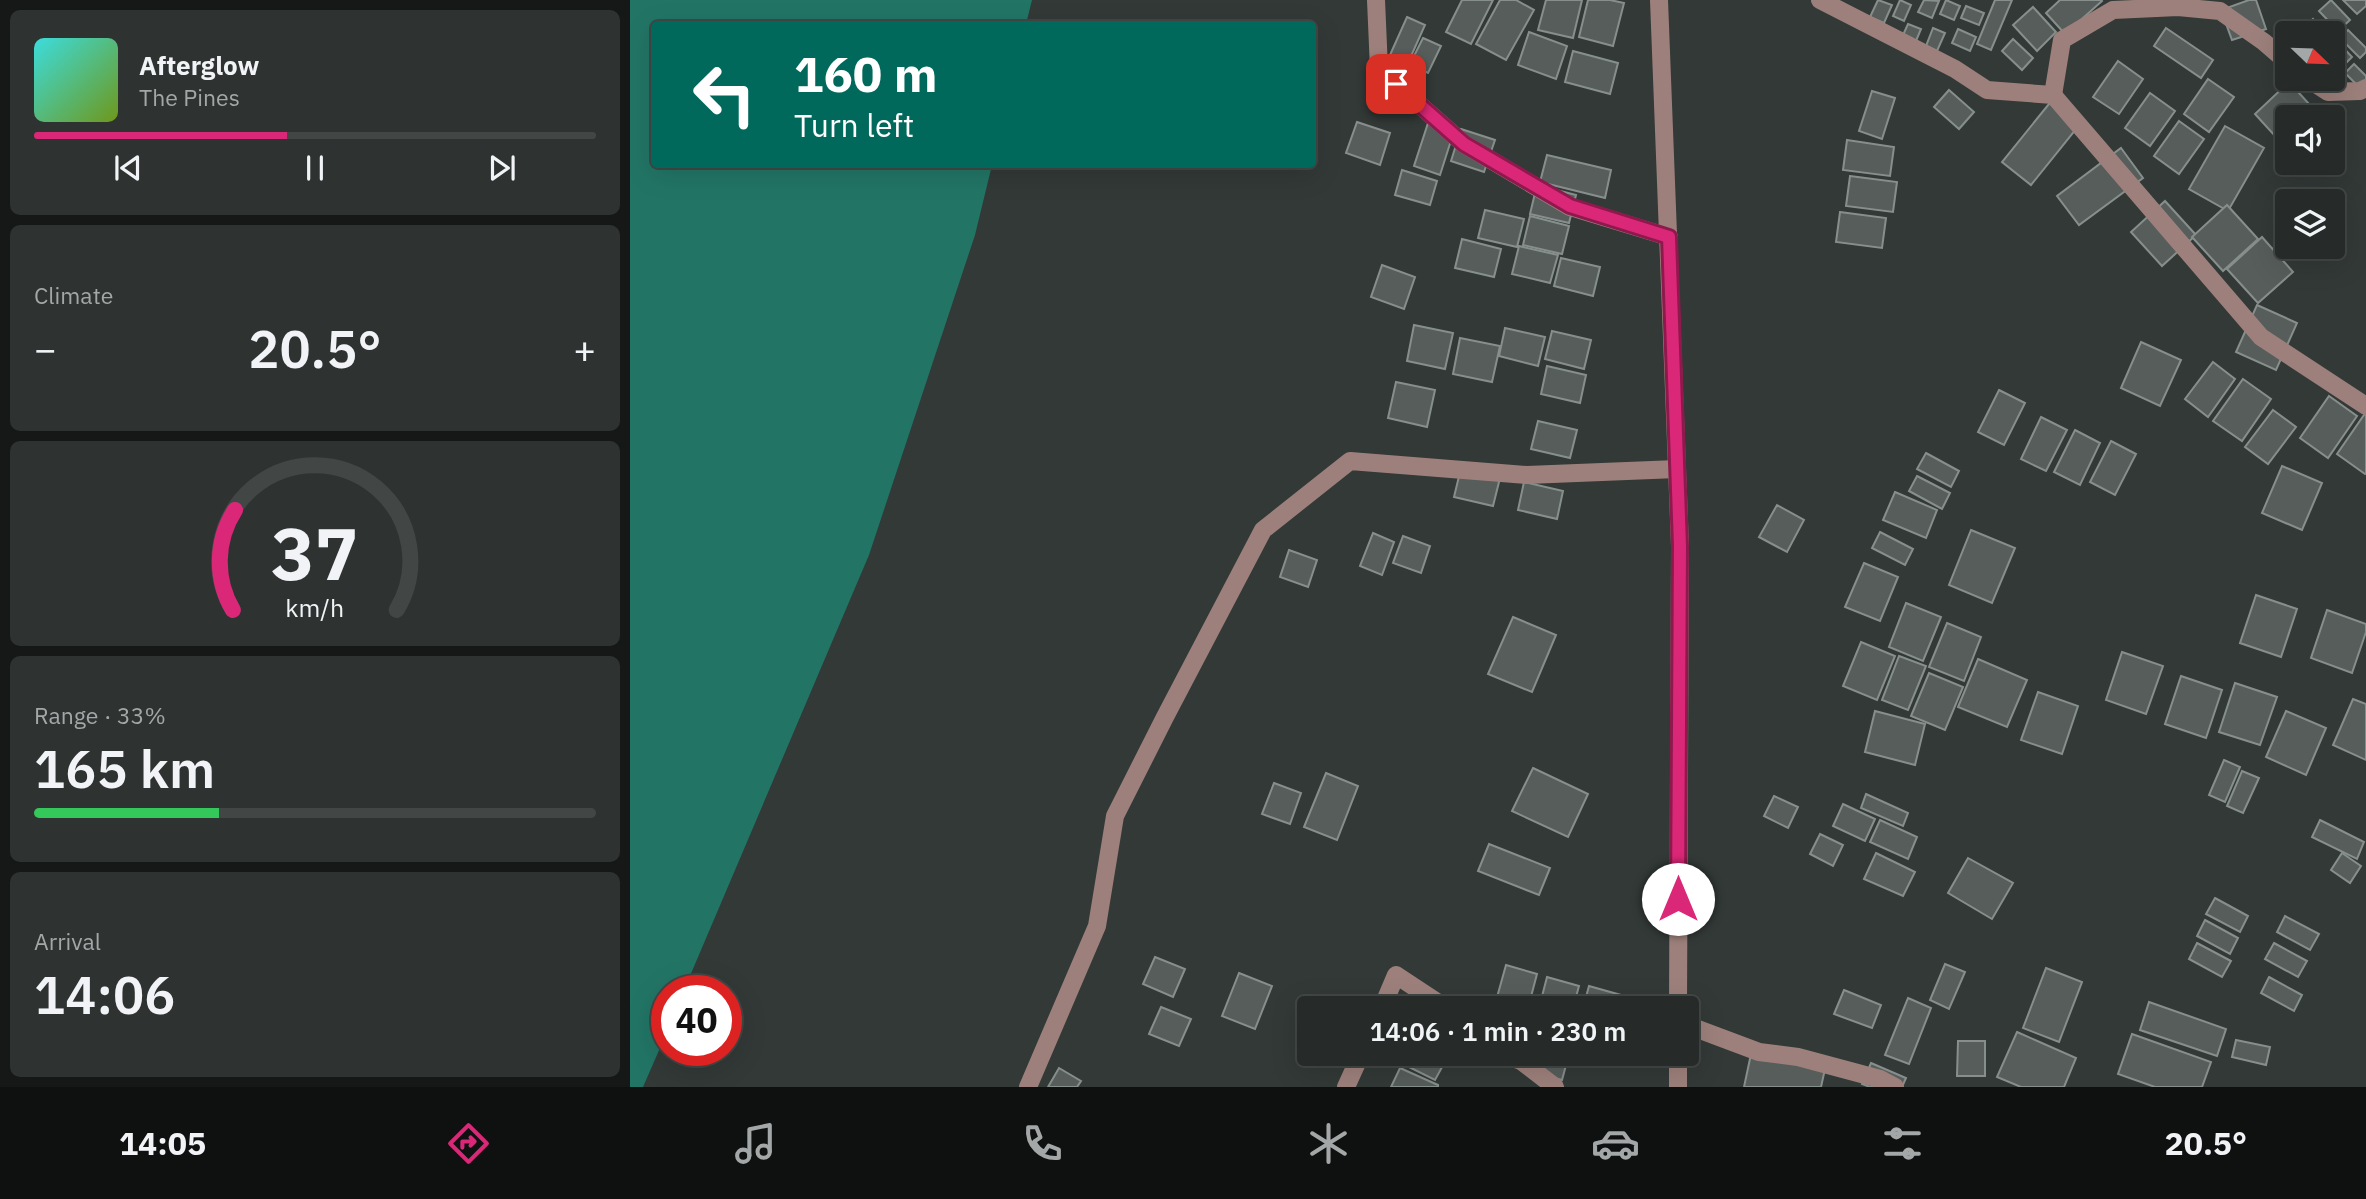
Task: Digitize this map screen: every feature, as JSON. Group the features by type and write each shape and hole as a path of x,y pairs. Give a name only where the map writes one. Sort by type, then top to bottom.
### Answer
{"street":[{"path":"1376,0 1379,69 1464,144 1570,206 1669,237"},
{"path":"1659,0 1680,546 1678,996"},
{"path":"1819,0 1955,69 1987,89 2053,94 2260,337 2366,406"},
{"path":"2053,94 2062,40 2113,10 2180,4 2220,11 2275,52"},
{"path":"2326,91 2360,91 2366,88"},
{"path":"1028,1087 1097,926 1115,816 1263,530 1350,461 1527,475 1677,470"},
{"path":"1387,996 1396,975 1428,996"},
{"path":"1699,1030 1759,1052 1798,1057 1880,1079 1895,1087"},
{"path":"1346,1087 1356,1066"},
{"path":"1528,1066 1555,1087"},
{"path":"1678,1066 1678,1087"}],"shaded area":[{"path":"630,0 1032,0 1027,21 651,21 651,168 991,168 975,235 869,555 690,975 651,975 652,1066 643,1087 630,1087"}],"building":[{"path":"1462,0 1493,0 1471,44 1446,32"},
{"path":"1500,0 1516,0 1534,10 1506,60 1476,44"},
{"path":"1546,0 1582,0 1573,38 1538,30"},
{"path":"1588,0 1624,3 1613,46 1579,37"},
{"path":"1878,0 1892,5 1884,23 1870,17"},
{"path":"1900,0 1911,5 1904,21 1893,16"},
{"path":"1924,0 1939,1 1932,18 1918,12"},
{"path":"1946,0 1960,6 1954,20 1940,14"},
{"path":"1995,0 2012,0 1991,50 1977,44"},
{"path":"2060,0 2102,1 2065,34 2046,13"},
{"path":"2256,0 2266,29 2232,40 2221,10"},
{"path":"2331,0 2350,20 2345,25 2345,21 2328,21 2319,11"},
{"path":"2343,0 2366,0 2366,6 2357,14"},
{"path":"1966,6 1984,13 1979,25 1961,18"},
{"path":"2033,7 2056,32 2037,51 2013,25"},
{"path":"1407,17 1425,25 1408,63 1390,55"},
{"path":"1908,24 1921,29 1916,41 1903,35"},
{"path":"1933,28 1945,33 1937,51 1926,46"},
{"path":"2166,28 2213,60 2201,78 2154,46"},
{"path":"1958,29 1976,37 1970,51 1952,43"},
{"path":"2348,30 2366,48 2360,58 2345,43 2345,33"},
{"path":"1529,32 1567,46 1556,79 1518,65"},
{"path":"1423,38 1441,46 1428,73 1410,64"},
{"path":"2013,39 2033,58 2022,70 2002,51"},
{"path":"2345,50 2352,57 2345,64"},
{"path":"1573,51 1618,63 1610,94 1565,82"},
{"path":"2118,61 2143,79 2119,114 2093,97"},
{"path":"2354,64 2366,76 2366,80 2359,87 2345,73"},
{"path":"2208,79 2234,97 2209,132 2184,114"},
{"path":"1949,90 1974,112 1959,129 1934,107"},
{"path":"1872,91 1895,98 1882,139 1859,131"},
{"path":"2279,91 2297,91 2310,105 2275,105 2275,136 2255,114"},
{"path":"2150,93 2175,111 2150,146 2125,128"},
{"path":"2053,99 2081,123 2031,185 2002,162"},
{"path":"1429,120 1455,128 1440,175 1414,166"},
{"path":"2179,121 2204,139 2179,174 2154,156"},
{"path":"1357,122 1390,133 1380,165 1346,153"},
{"path":"2225,126 2264,148 2228,211 2189,189"},
{"path":"1461,129 1495,140 1484,172 1451,161"},
{"path":"1847,140 1894,147 1890,176 1843,170"},
{"path":"2121,148 2143,178 2079,225 2057,196"},
{"path":"1547,155 1611,170 1605,198 1540,182"},
{"path":"1402,170 1437,181 1430,205 1395,195"},
{"path":"1850,176 1897,182 1893,212 1846,206"},
{"path":"1537,185 1576,195 1569,223 1530,214"},
{"path":"2165,201 2196,235 2162,266 2131,232"},
{"path":"2227,205 2258,239 2223,271 2192,237"},
{"path":"1485,210 1524,219 1517,247 1478,238"},
{"path":"1840,212 1886,218 1882,248 1836,242"},
{"path":"1530,216 1569,226 1562,254 1523,245"},
{"path":"2262,237 2275,252 2275,259 2281,259 2293,272 2258,303 2227,269"},
{"path":"1462,239 1501,249 1494,277 1455,268"},
{"path":"1519,246 1558,255 1550,283 1512,274"},
{"path":"1561,258 1600,267 1593,296 1554,286"},
{"path":"1382,265 1415,277 1404,309 1371,297"},
{"path":"2257,305 2297,323 2276,370 2236,352"},
{"path":"1414,325 1453,333 1445,369 1407,361"},
{"path":"1505,328 1545,337 1538,366 1499,356"},
{"path":"1552,331 1591,340 1584,369 1545,359"},
{"path":"1460,338 1500,346 1492,382 1453,374"},
{"path":"2141,342 2181,360 2160,406 2121,388"},
{"path":"2213,362 2235,379 2208,417 2185,399"},
{"path":"1547,366 1586,375 1580,403 1541,394"},
{"path":"2243,379 2271,399 2242,441 2213,421"},
{"path":"1396,382 1435,390 1427,427 1388,418"},
{"path":"1999,390 2025,403 2004,445 1978,432"},
{"path":"2329,396 2357,416 2328,458 2300,438"},
{"path":"2273,410 2296,427 2268,464 2245,447"},
{"path":"2366,412 2366,473 2365,474 2337,454"},
{"path":"2041,417 2067,430 2046,471 2021,459"},
{"path":"1538,421 1577,430 1570,458 1531,449"},
{"path":"2075,430 2100,443 2080,485 2054,472"},
{"path":"2111,441 2136,454 2115,495 2090,482"},
{"path":"1926,453 1959,471 1951,487 1917,469"},
{"path":"2282,466 2322,483 2302,530 2262,513"},
{"path":"1461,468 1500,478 1493,506 1454,497"},
{"path":"1917,476 1950,493 1942,509 1909,491"},
{"path":"1524,482 1563,491 1557,519 1518,510"},
{"path":"1895,492 1937,510 1926,538 1883,520"},
{"path":"1777,505 1804,520 1787,552 1759,537"},
{"path":"1971,530 2015,548 1992,603 1949,585"},
{"path":"1880,532 1913,549 1905,565 1872,548"},
{"path":"1373,533 1394,542 1382,575 1360,566"},
{"path":"1403,536 1430,546 1421,573 1393,563"},
{"path":"1289,550 1317,560 1308,587 1280,577"},
{"path":"1864,563 1898,577 1880,621 1845,607"},
{"path":"2256,595 2297,609 2281,657 2240,643"},
{"path":"1906,603 1941,617 1923,661 1889,647"},
{"path":"2327,610 2366,624 2366,632 2352,673 2311,658"},
{"path":"1513,617 1556,635 1532,692 1488,674"},
{"path":"1947,623 1981,637 1964,681 1929,667"},
{"path":"1861,642 1895,656 1877,700 1843,686"},
{"path":"2122,652 2163,666 2146,714 2106,700"},
{"path":"1899,656 1926,666 1908,710 1882,700"},
{"path":"1978,659 2027,680 2007,727 1958,707"},
{"path":"1929,673 1963,687 1945,730 1911,716"},
{"path":"2181,676 2222,690 2206,738 2165,724"},
{"path":"2235,683 2277,697 2260,745 2219,732"},
{"path":"2038,692 2078,706 2062,754 2021,740"},
{"path":"2353,699 2366,704 2366,760 2333,745"},
{"path":"1875,711 1925,724 1915,765 1865,752"},
{"path":"2286,711 2326,728 2306,775 2266,757"},
{"path":"2224,760 2240,767 2225,802 2209,795"},
{"path":"1533,768 1588,794 1568,837 1512,811"},
{"path":"2242,771 2259,778 2243,813 2227,806"},
{"path":"1326,773 1358,786 1337,840 1304,827"},
{"path":"1274,783 1301,793 1290,824 1262,814"},
{"path":"1866,794 1908,813 1903,826 1861,808"},
{"path":"1774,796 1798,807 1788,828 1764,816"},
{"path":"1843,804 1875,819 1865,841 1833,826"},
{"path":"1880,820 1917,837 1908,859 1870,842"},
{"path":"2320,820 2364,842 2357,859 2312,837"},
{"path":"1820,834 1843,845 1833,866 1810,854"},
{"path":"1489,844 1550,868 1539,895 1478,871"},
{"path":"1876,853 1915,872 1903,896 1864,879"},
{"path":"2342,853 2361,866 2350,883 2331,870"},
{"path":"1968,858 2013,883 1992,919 1948,893"},
{"path":"2215,898 2248,916 2240,932 2206,914"},
{"path":"2285,916 2319,934 2310,950 2277,932"},
{"path":"2205,920 2238,938 2230,954 2197,936"},
{"path":"2197,943 2231,961 2222,977 2189,959"},
{"path":"2274,943 2307,961 2298,977 2265,959"},
{"path":"1155,957 1185,969 1173,997 1143,984"},
{"path":"1945,964 1965,972 1949,1009 1930,1000"},
{"path":"1506,965 1537,974 1531,996 1497,996"},
{"path":"2046,968 2082,982 2059,1042 2023,1028"},
{"path":"1239,973 1272,986 1255,1029 1222,1016"},
{"path":"1547,977 1579,986 1576,996 1542,996"},
{"path":"2269,977 2302,995 2294,1011 2261,993"},
{"path":"1589,986 1621,995 1621,996 1586,996"},
{"path":"1844,990 1881,1005 1872,1028 1834,1014"},
{"path":"1908,998 1931,1008 1909,1064 1885,1055"},
{"path":"2149,1002 2226,1029 2217,1056 2140,1030"},
{"path":"1161,1007 1191,1019 1179,1046 1149,1034"},
{"path":"2017,1032 2076,1058 2064,1087 2021,1087 1997,1077"},
{"path":"2132,1034 2211,1062 2202,1087 2155,1087 2118,1074"},
{"path":"2236,1040 2270,1047 2266,1065 2232,1057"},
{"path":"1958,1041 1985,1041 1985,1076 1957,1076"},
{"path":"1751,1054 1825,1069 1821,1087 1744,1087"},
{"path":"1871,1063 1906,1078 1902,1087 1870,1087 1862,1084"},
{"path":"1407,1066 1443,1066 1435,1080"},
{"path":"1510,1066 1566,1066 1562,1080"},
{"path":"1059,1068 1081,1081 1077,1087 1048,1087"},
{"path":"1400,1068 1438,1085 1438,1087 1391,1087"}],"route":[{"path":"1396,84 1464,144 1570,206 1669,237 1680,546 1678,899"}]}
